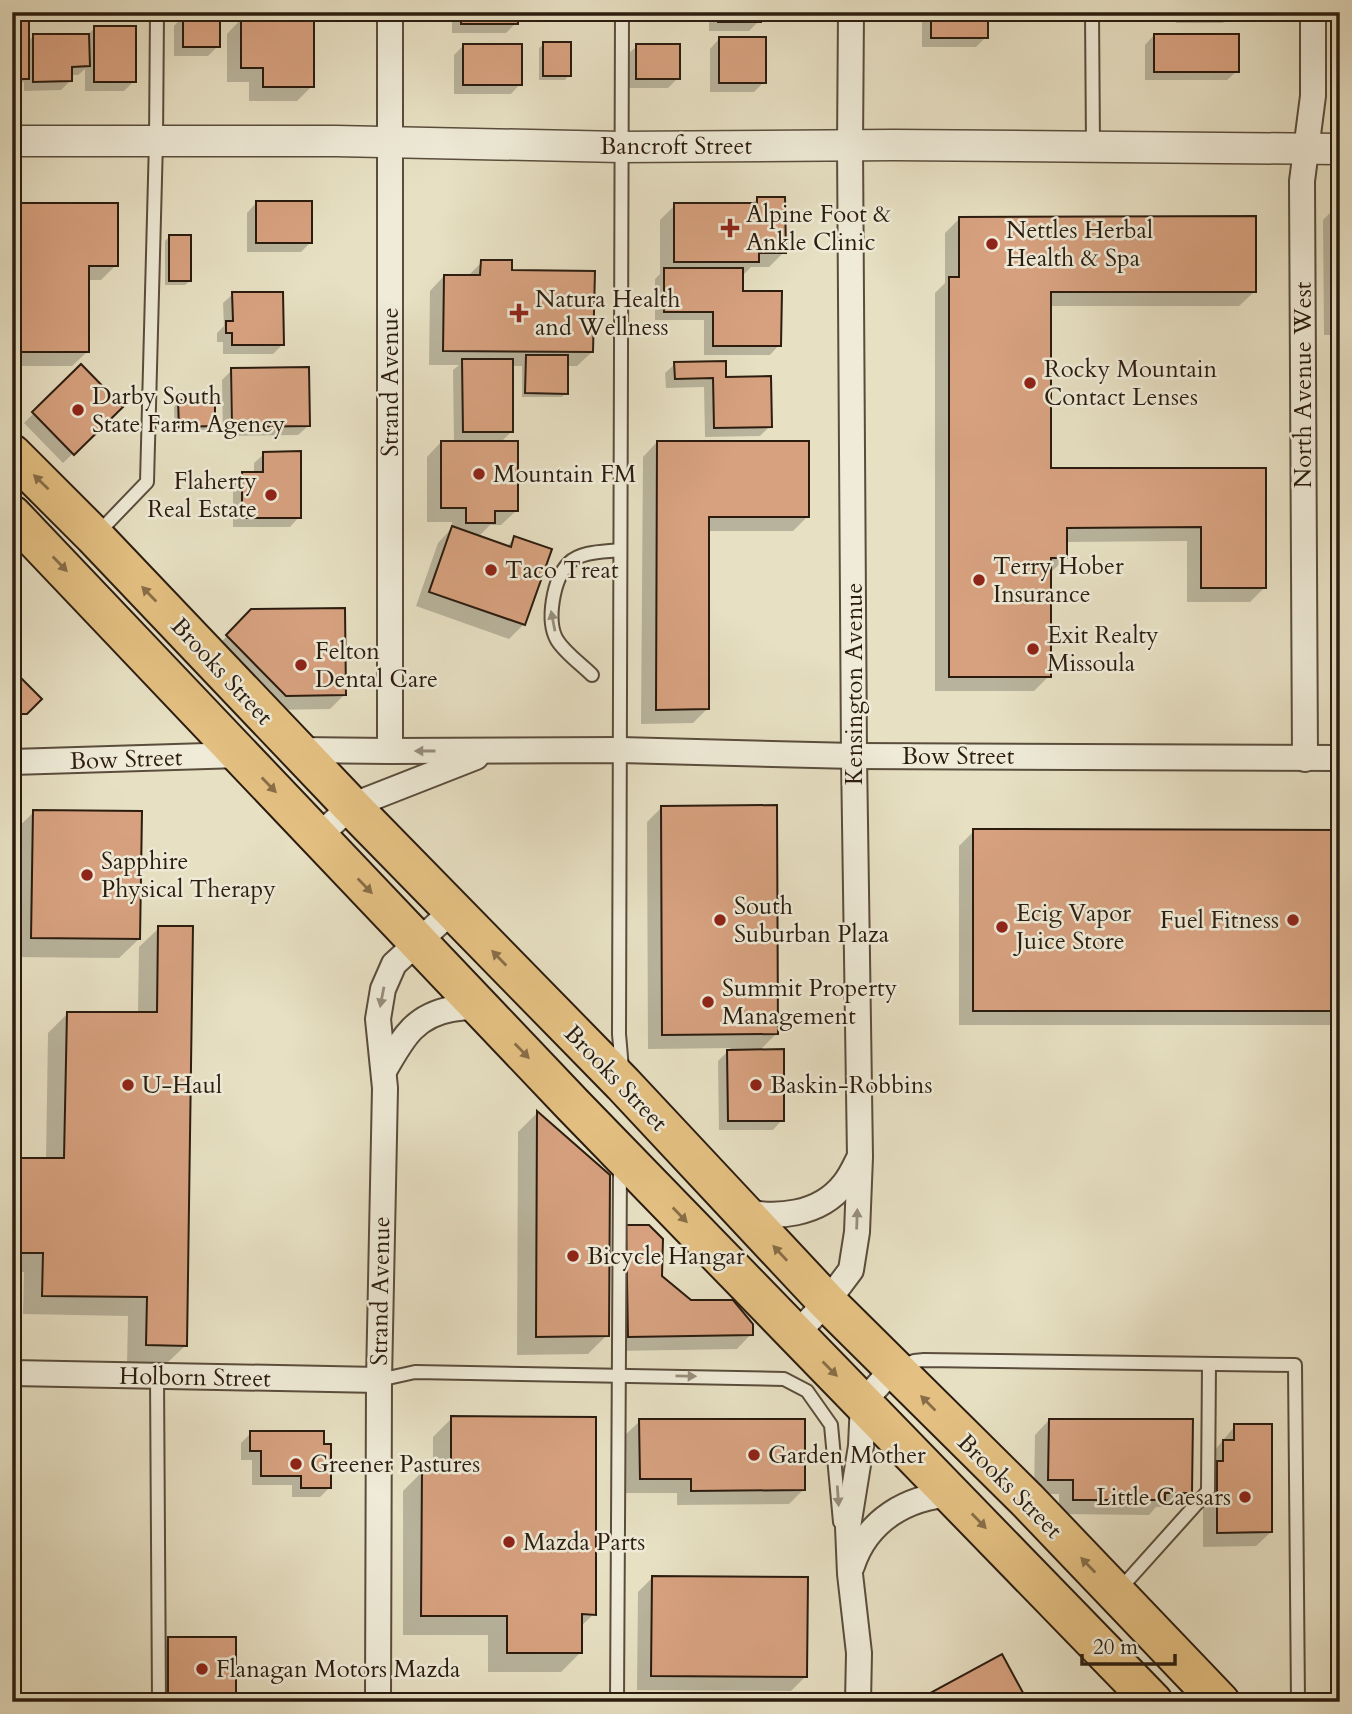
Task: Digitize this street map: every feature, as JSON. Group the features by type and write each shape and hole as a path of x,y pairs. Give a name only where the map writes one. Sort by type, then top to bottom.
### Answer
{"highway":[{"name":"Brooks Street","path":"12,454 623,1084 827,1302 1027,1500 1220,1702"},
{"name":"Brooks Street","path":"12,515 480,1007 1153,1702"}],"street":[{"name":"Strand Avenue","path":"390,12 390,751"},
{"name":"Kensington Avenue","path":"796,1334 827,1302 851,1270 857,1233 860,1157 851,12"},
{"name":"North Avenue West","path":"1304,758 1302,181 1304,149 1313,96 1313,12"},
{"name":"Bancroft Street","path":"12,141 389,141 621,147 850,145 1340,149"},
{"name":"Bow Street","path":"297,750 620,750 855,756 1340,758"},
{"name":"Bow Street","path":"318,837 351,806 493,750"},
{"name":"Bow Street","path":"12,762 240,755"},
{"name":"Strand Avenue","path":"378,1702 384,1071 378,1019 383,989 394,964 453,910"},
{"path":"384,1071 415,1024 440,1011 480,1007"},
{"path":"739,1210 783,1216 806,1210 829,1199 845,1184 860,1157"},
{"path":"858,1702 859,1653 848,1527 861,1446 863,1402 893,1369"},
{"name":"Holborn Street","path":"12,1373 379,1380"},
{"path":"850,1573 864,1538 878,1525 910,1502 953,1494"}],"lane":[{"path":"94,536 147,482 157,12"},
{"path":"622,12 619,1034 623,1084"},
{"path":"1093,12 1093,147"},
{"path":"592,674 557,640 550,612 557,584 569,563 587,553 620,550"},
{"path":"617,1702 620,1152"},
{"path":"893,1369 924,1360 1295,1365 1298,1702"},
{"path":"1115,1594 1208,1490 1209,1364"},
{"path":"379,1380 415,1372 784,1378 807,1391 831,1425 841,1534 850,1573"},
{"path":"157,1376 159,1702"}],"building":[{"path":"461,12 518,12 518,24 461,24"},
{"path":"718,12 761,12 761,22 718,22"},
{"path":"931,12 988,12 988,38 931,38"},
{"path":"183,14 220,14 220,47 183,47"},
{"path":"241,17 314,17 314,87 263,87 263,68 241,68"},
{"path":"12,21 29,21 29,79 12,79"},
{"path":"94,26 136,26 136,82 94,82"},
{"path":"33,34 89,34 90,66 72,67 72,81 33,82"},
{"path":"1154,34 1239,34 1239,72 1154,72"},
{"path":"719,37 766,37 766,83 719,83"},
{"path":"543,42 571,42 571,76 543,76"},
{"path":"463,44 522,44 522,85 463,85"},
{"path":"636,44 680,44 680,79 636,79"},
{"name":"Alpine Foot & Ankle Clinic","path":"757,197 785,197 786,253 759,253 759,262 674,262 674,203 757,203"},
{"path":"256,201 312,201 312,243 256,243"},
{"path":"12,203 118,203 118,266 89,266 89,352 12,352"},
{"path":"1256,216 1256,292 1051,292 1051,468 1266,468 1266,588 1201,588 1201,527 1067,528 1067,558 1051,558 1051,677 949,677 949,277 959,277 959,217"},
{"path":"169,235 191,235 191,281 169,281"},
{"name":"Natura Health and Wellness","path":"481,260 512,260 512,270 595,271 593,352 443,351 444,275 480,275"},
{"path":"664,268 743,268 743,291 782,291 781,346 713,346 713,312 664,312"},
{"path":"232,292 283,292 284,345 232,345 232,333 226,333 226,321 233,321"},
{"path":"526,355 568,355 568,394 525,393"},
{"path":"462,359 513,359 513,432 463,432"},
{"path":"726,361 726,377 771,376 772,427 714,428 713,378 675,379 674,362"},
{"name":"Darby South State Farm Agency","path":"81,364 123,407 74,455 32,412"},
{"path":"309,367 310,426 232,427 231,368"},
{"path":"178,400 215,400 215,426 179,427"},
{"name":"Mountain FM","path":"441,441 518,441 518,511 495,511 495,523 466,523 466,508 441,508"},
{"path":"657,441 809,441 809,517 709,517 709,709 656,710"},
{"name":"Flaherty Real Estate","path":"301,451 301,518 242,518 242,472 263,472 263,452"},
{"name":"Taco Treat","path":"452,526 511,547 514,536 552,549 525,625 429,592"},
{"name":"Felton Dental Care","path":"345,608 346,695 286,696 226,635 251,609"},
{"path":"12,669 42,699 27,714 12,714"},
{"name":"South Suburban Plaza","path":"777,805 778,1034 662,1035 661,806"},
{"name":"Sapphire Physical Therapy","path":"33,810 142,811 140,939 31,938"},
{"path":"973,829 1340,830 1340,1011 973,1011"},
{"name":"U-Haul","path":"158,926 193,926 187,1346 146,1345 147,1297 42,1296 43,1253 12,1253 12,1158 64,1158 67,1012 157,1012"},
{"name":"Baskin-Robbins","path":"784,1049 784,1121 728,1121 727,1050"},
{"name":"Bicycle Hangar","path":"537,1111 610,1175 609,1336 536,1337"},
{"path":"626,1225 649,1225 663,1239 662,1276 691,1300 733,1300 753,1324 753,1335 628,1337"},
{"name":"Mazda Parts","path":"451,1416 596,1417 596,1615 582,1614 582,1653 507,1653 507,1616 421,1616 422,1470 451,1470"},
{"path":"639,1419 805,1419 805,1490 691,1491 691,1479 640,1479"},
{"path":"1049,1419 1193,1419 1192,1493 1165,1493 1165,1500 1073,1500 1073,1480 1048,1480"},
{"name":"Little Caesars","path":"1234,1424 1272,1424 1272,1532 1217,1533 1217,1461 1223,1461 1223,1440 1234,1440"},
{"name":"Greener Pastures","path":"250,1431 324,1431 324,1444 331,1444 331,1488 301,1488 301,1476 261,1476 261,1451 250,1451"},
{"path":"652,1576 808,1577 807,1677 651,1676"},
{"name":"Flanagan Motors Mazda","path":"168,1637 236,1637 236,1702 168,1702"},
{"path":"1002,1654 1028,1702 921,1702 919,1699"}],"place":[{"name":"Alpine Foot & Ankle Clinic","path":"730,228"},
{"name":"Nettles Herbal Health & Spa","path":"992,244"},
{"name":"Natura Health and Wellness","path":"519,313"},
{"name":"Rocky Mountain Contact Lenses","path":"1030,383"},
{"name":"Darby South State Farm Agency","path":"78,410"},
{"name":"Mountain FM","path":"479,474"},
{"name":"Flaherty Real Estate","path":"271,495"},
{"name":"Taco Treat","path":"491,570"},
{"name":"Terry Hober Insurance","path":"979,580"},
{"name":"Exit Realty Missoula","path":"1033,649"},
{"name":"Felton Dental Care","path":"301,665"},
{"name":"Sapphire Physical Therapy","path":"87,875"},
{"name":"South Suburban Plaza","path":"720,920"},
{"name":"Fuel Fitness","path":"1293,920"},
{"name":"Ecig Vapor Juice Store","path":"1002,927"},
{"name":"Summit Property Management","path":"708,1002"},
{"name":"U-Haul","path":"128,1085"},
{"name":"Baskin-Robbins","path":"756,1085"},
{"name":"Bicycle Hangar","path":"573,1256"},
{"name":"Garden Mother","path":"754,1455"},
{"name":"Greener Pastures","path":"296,1464"},
{"name":"Little Caesars","path":"1245,1497"},
{"name":"Mazda Parts","path":"509,1542"},
{"name":"Flanagan Motors Mazda","path":"202,1669"}]}
